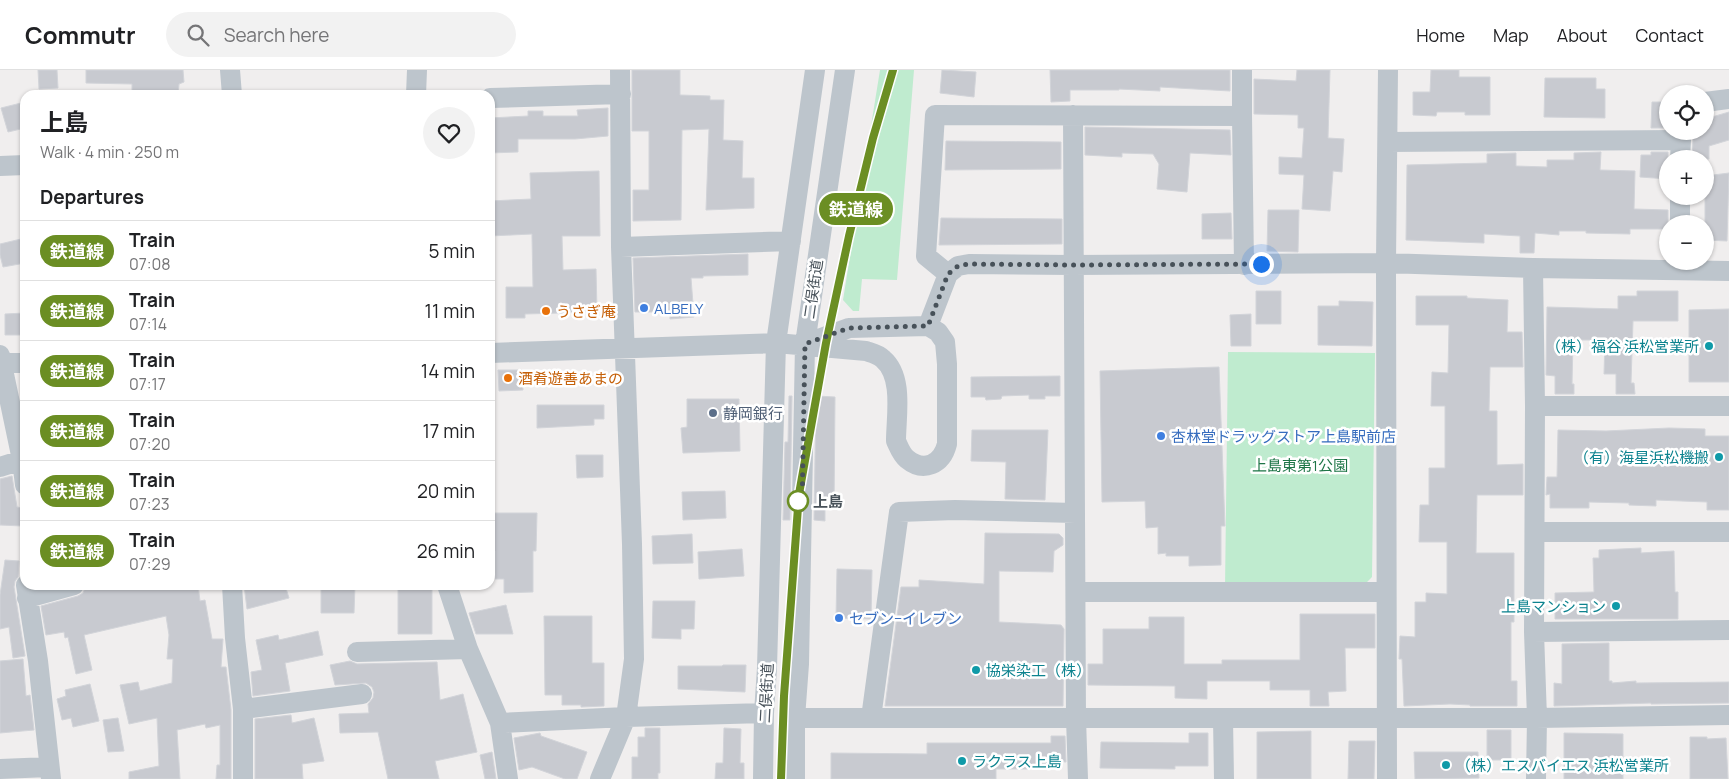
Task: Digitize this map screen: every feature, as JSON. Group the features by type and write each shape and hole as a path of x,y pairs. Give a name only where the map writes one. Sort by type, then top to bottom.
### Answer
{"street":[{"path":"230,70 232,90"},
{"path":"416,90 417,70"},
{"path":"600,779 626,717 634,659 632,544 621,247 620,70"},
{"name":"二俣街道","path":"763,779 776,343 815,70"},
{"name":"二俣街道","path":"795,779 805,344 844,70"},
{"path":"1242,70 1244,265"},
{"path":"1387,779 1386,263 1388,70"},
{"path":"495,98 621,94"},
{"path":"1714,100 1729,98"},
{"path":"948,274 926,256 936,114 1242,116"},
{"path":"1073,115 1076,718 1078,779"},
{"path":"1388,142 1681,143"},
{"path":"0,166 20,165"},
{"path":"621,247 791,241"},
{"path":"928,326 948,274 958,266 969,264 1244,265 1386,263 1533,268 1659,266"},
{"path":"1533,268 1536,779"},
{"path":"1714,269 1729,271"},
{"path":"495,353 776,343 805,344 851,351 866,351 885,360 895,378 896,441 900,450 906,458 918,465 930,465 941,459 947,444 947,364 945,342 938,332 928,326 849,328 805,344"},
{"path":"20,363 1,361 20,451"},
{"path":"1535,406 1729,406"},
{"path":"0,467 20,461"},
{"path":"871,718 899,512 955,510 1075,513"},
{"path":"1535,532 1729,532"},
{"path":"0,769 50,773 38,662 27,592 40,590"},
{"path":"232,590 235,638 243,709 243,779"},
{"path":"449,590 468,649 500,723 508,779"},
{"path":"1076,592 1386,592"},
{"path":"1534,632 1729,630"},
{"path":"357,652 468,649"},
{"path":"243,709 362,694"},
{"path":"500,723 764,713"},
{"path":"795,718 1537,718 1729,715"},
{"path":"1223,718 1224,779"}],"green space":[{"path":"880,70 914,70 897,280 862,279 859,311 853,311 843,300"},
{"name":"上島東第1公園","path":"1228,352 1375,353 1372,577 1360,589 1225,588"}],"building":[{"path":"38,70 57,70 58,88 39,89"},
{"path":"86,70 183,70 184,82 179,84 178,90 132,90 132,84 86,83"},
{"path":"632,70 680,70 680,95 710,96 710,100 724,100 723,140 743,141 742,178 754,178 754,208 706,210 709,129 682,130 681,220 633,221 633,190 649,190 649,131 632,131"},
{"path":"942,70 976,72 974,97 940,93"},
{"path":"1050,70 1230,70 1230,91 1160,87 1160,91 1119,89 1070,90 1070,101 1051,102"},
{"path":"1297,70 1330,70 1328,138 1344,139 1342,172 1333,171 1330,211 1302,209 1304,175 1279,174 1279,157 1302,158 1304,128 1298,128 1298,115 1254,114 1254,79 1296,81"},
{"path":"1431,70 1459,70 1459,77 1490,77 1490,115 1465,115 1465,112 1437,112 1436,116 1413,115 1413,92 1430,92"},
{"path":"1545,78 1596,78 1596,89 1605,89 1605,118 1544,117"},
{"path":"1652,102 1659,102 1659,128 1651,128"},
{"path":"20,103 20,129 8,132 1,108"},
{"path":"608,108 608,136 575,139 518,139 518,152 495,153 495,118 528,116 528,111 543,111 543,116 578,116 577,110"},
{"path":"1729,112 1729,140 1709,146 1709,150 1692,150 1693,140 1714,140 1714,116"},
{"path":"1085,127 1230,130 1231,155 1190,153 1187,192 1157,189 1159,164 1153,154 1122,153 1122,157 1085,155"},
{"path":"946,141 1061,142 1061,169 945,170"},
{"path":"1601,152 1600,170 1635,171 1634,209 1668,210 1668,215 1659,215 1659,229 1630,229 1630,234 1586,233 1586,231 1559,231 1559,235 1535,233 1534,253 1520,253 1520,236 1484,234 1484,243 1406,240 1407,165 1487,163 1487,154 1516,153 1516,166 1547,167 1547,160 1574,160 1574,153"},
{"path":"1651,152 1659,152 1659,178 1640,177 1641,155 1651,155"},
{"path":"599,171 600,236 562,236 563,270 596,269 597,312 525,314 525,318 506,318 506,287 533,287 532,234 495,236 495,201 531,199 530,173"},
{"path":"1729,173 1727,241 1714,240 1714,215 1705,215 1705,205 1714,205 1714,175"},
{"path":"1268,210 1299,210 1298,252 1267,251"},
{"path":"1231,213 1232,239 1202,239 1202,214"},
{"path":"941,218 1062,219 1062,244 939,245"},
{"path":"20,239 20,264 3,267 0,244"},
{"path":"748,254 748,275 691,278 694,317 670,319 670,312 635,312 633,258"},
{"path":"1256,291 1281,291 1281,324 1256,324"},
{"path":"1637,291 1678,291 1678,321 1633,321 1631,383 1634,383 1635,394 1616,394 1616,374 1604,374 1605,340 1573,340 1572,384 1574,384 1574,394 1555,394 1555,376 1546,375 1547,307 1618,309 1618,296 1637,296"},
{"path":"1416,296 1467,296 1467,298 1508,300 1507,332 1522,332 1523,367 1490,367 1489,411 1497,411 1497,465 1523,464 1523,495 1477,495 1476,553 1514,553 1514,622 1511,622 1511,681 1517,681 1517,706 1450,704 1404,706 1402,659 1399,659 1400,636 1415,637 1415,602 1426,602 1426,593 1447,594 1447,542 1419,542 1420,505 1429,505 1429,468 1445,468 1445,406 1431,406 1432,372 1448,373 1449,325 1416,325"},
{"path":"1339,301 1373,302 1372,346 1318,345 1318,306 1339,306"},
{"name":"（株）福谷 浜松営業所","path":"1729,309 1729,382 1689,382 1689,310"},
{"path":"20,313 20,335 5,335 5,314"},
{"path":"1251,314 1251,346 1231,346 1230,315"},
{"name":"杏林堂ドラッグストア上島駅前店","path":"1219,367 1225,526 1221,526 1221,565 1189,566 1189,556 1166,556 1166,553 1158,554 1158,527 1146,528 1145,501 1102,502 1100,371"},
{"path":"498,370 522,370 523,390 499,391"},
{"path":"1060,376 1060,396 1045,396 1045,399 1029,399 1029,395 1002,396 1001,399 986,400 985,397 971,397 971,377"},
{"path":"789,396 792,396 790,520 783,520 785,442 788,442"},
{"path":"816,396 835,397 834,509 825,509 825,521 814,520"},
{"name":"静岡銀行","path":"687,399 739,399 740,451 683,453 681,428 687,427"},
{"path":"537,405 604,405 604,419 594,419 594,425 537,428"},
{"path":"1669,428 1705,429 1705,436 1729,436 1729,510 1707,510 1707,502 1656,500 1656,506 1589,502 1589,508 1550,508 1550,494 1546,495 1547,477 1557,477 1558,430 1606,431"},
{"path":"972,430 1048,430 1045,500 1005,499 1006,462 971,461"},
{"path":"576,455 603,455 603,477 577,478"},
{"path":"12,476 17,507 20,508 20,526 0,525 0,479"},
{"path":"725,491 726,518 683,520 682,492"},
{"path":"495,513 537,513 536,551 533,551 533,592 504,593 504,579 495,579"},
{"name":"協栄染工（株）","path":"985,533 1059,534 1063,538 1063,545 1054,551 1053,572 999,571 999,622 1061,625 1064,629 1063,706 885,706 901,587 919,587 919,580 984,584"},
{"path":"692,534 693,563 653,564 652,536"},
{"path":"1641,548 1641,553 1674,551 1675,592 1678,592 1678,619 1555,619 1555,593 1594,592 1593,558 1599,558 1599,550"},
{"path":"742,549 744,576 699,579 698,552"},
{"path":"5,560 19,561 18,577 14,587 25,656 13,658 9,627 0,629 0,595"},
{"path":"837,569 872,570 871,619 836,618"},
{"path":"84,590 199,590 200,601 205,600 212,639 223,639 221,667 226,667 231,710 231,779 216,779 217,765 220,765 220,725 206,728 205,724 177,730 180,779 129,779 129,772 159,766 157,718 129,724 120,685 138,682 140,691 172,683 173,659 167,659 169,635 166,616 84,635 92,670 76,674 68,637 65,638 64,632 46,635 41,606 83,593"},
{"path":"245,590 287,590 289,598 247,609"},
{"path":"321,590 355,590 354,613 321,613"},
{"path":"398,590 432,590 432,634 398,634"},
{"path":"653,601 695,601 694,629 681,629 681,639 652,638"},
{"path":"506,605 513,634 476,634 469,613"},
{"path":"1300,614 1375,614 1375,648 1345,648 1346,691 1328,692 1329,706 1310,706 1310,690 1270,690 1270,681 1207,681 1207,699 1175,698 1175,686 1088,685 1088,664 1103,664 1103,629 1149,629 1149,617 1184,617 1184,664 1222,664 1222,660 1300,660"},
{"path":"544,616 592,616 592,663 604,663 604,706 581,707 581,705 562,705 562,695 545,695"},
{"path":"318,631 323,655 285,663 290,691 253,696 251,672 262,670 256,640 278,635 279,640"},
{"path":"1609,643 1609,681 1612,681 1612,683 1636,681 1636,683 1729,682 1729,703 1554,706 1554,683 1562,684 1562,644"},
{"path":"23,659 26,696 30,695 34,730 0,733 0,661"},
{"path":"350,661 357,664 437,662 440,700 463,694 477,752 435,761 439,779 388,779 378,732 340,733 339,714 369,713 368,704 373,698 374,692 372,687 366,683 335,685 330,665"},
{"path":"746,665 745,692 678,689 678,666"},
{"path":"90,684 99,721 73,727 71,718 62,720 57,699 66,696 65,690"},
{"path":"291,715 292,723 314,718 324,761 302,764 303,779 255,779 255,719"},
{"path":"118,718 124,751 108,752 103,720"},
{"path":"645,728 660,728 660,773 658,773 658,779 632,779 632,757 638,757 638,737 645,737"},
{"path":"724,728 741,729 740,763 744,763 744,779 715,779 716,763 723,763"},
{"path":"1487,730 1511,730 1511,760 1487,760"},
{"path":"1311,731 1311,779 1257,779 1257,732"},
{"path":"540,733 541,736 587,752 577,779 565,779 532,767 519,770 514,738"},
{"path":"1189,733 1208,733 1208,766 1175,766 1175,769 1100,768 1101,742 1189,743"},
{"path":"1564,733 1623,734 1623,779 1564,779"},
{"path":"1051,736 1065,736 1066,762 1048,761 1048,769 996,769 996,779 831,779 831,753 927,754 927,743 1051,743"},
{"path":"1690,737 1707,737 1707,739 1726,738 1728,779 1690,779"},
{"path":"1349,741 1375,741 1374,779 1348,779"},
{"path":"492,752 496,779 485,779 480,755"},
{"name":"（株）エスバイエス 浜松営業所","path":"1414,752 1478,752 1479,778 1415,779"}],"railway":[{"path":"781,779 784,696 799,494 826,343 849,236 873,138 893,70"}],"train":[{"name":"鉄道線","path":"781,779 784,696 799,494 826,343 849,236 873,138 893,70"}],"place":[{"name":"ALBELY","path":"644,308"},
{"name":"うさぎ庵","path":"546,311"},
{"name":"（株）福谷 浜松営業所","path":"1709,346"},
{"name":"酒肴遊善あまの","path":"508,378"},
{"name":"静岡銀行","path":"713,413"},
{"name":"杏林堂ドラッグストア上島駅前店","path":"1161,436"},
{"name":"（有）海星浜松機搬","path":"1719,457"},
{"name":"上島","path":"798,501"},
{"name":"上島マンション","path":"1616,606"},
{"name":"セブン−イレブン","path":"839,618"},
{"name":"協栄染工（株）","path":"976,670"},
{"name":"ラクラス上島","path":"962,761"},
{"name":"（株）エスバイエス 浜松営業所","path":"1446,765"}],"route":[{"path":"798,501 802,510 805,344 849,328 928,326 948,274 958,266 969,264 1261,264"}]}
